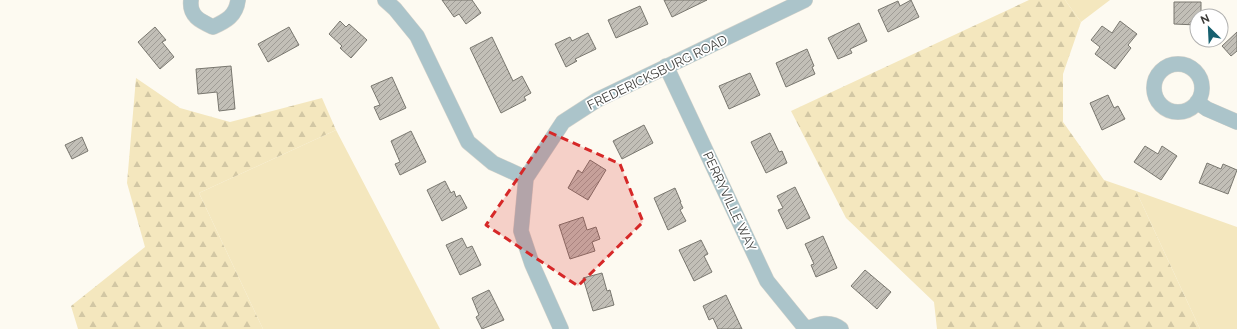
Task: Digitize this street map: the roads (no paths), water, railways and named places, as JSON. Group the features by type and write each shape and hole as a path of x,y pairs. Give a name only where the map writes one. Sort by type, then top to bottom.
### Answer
{"street":[{"path":"191,0 190,7 198,20 212,27 228,20 236,10 238,0"},
{"path":"385,0 395,9 417,36 468,142 493,163 526,178"},
{"name":"FREDERICKSBURG ROAD","path":"561,329 532,264 521,231 526,178 563,122 597,100 805,0"},
{"name":"PERRYVILLE WAY","path":"666,66 767,281 806,329 822,324 830,324 841,329"},
{"path":"1197,102 1207,109 1237,122"}]}
